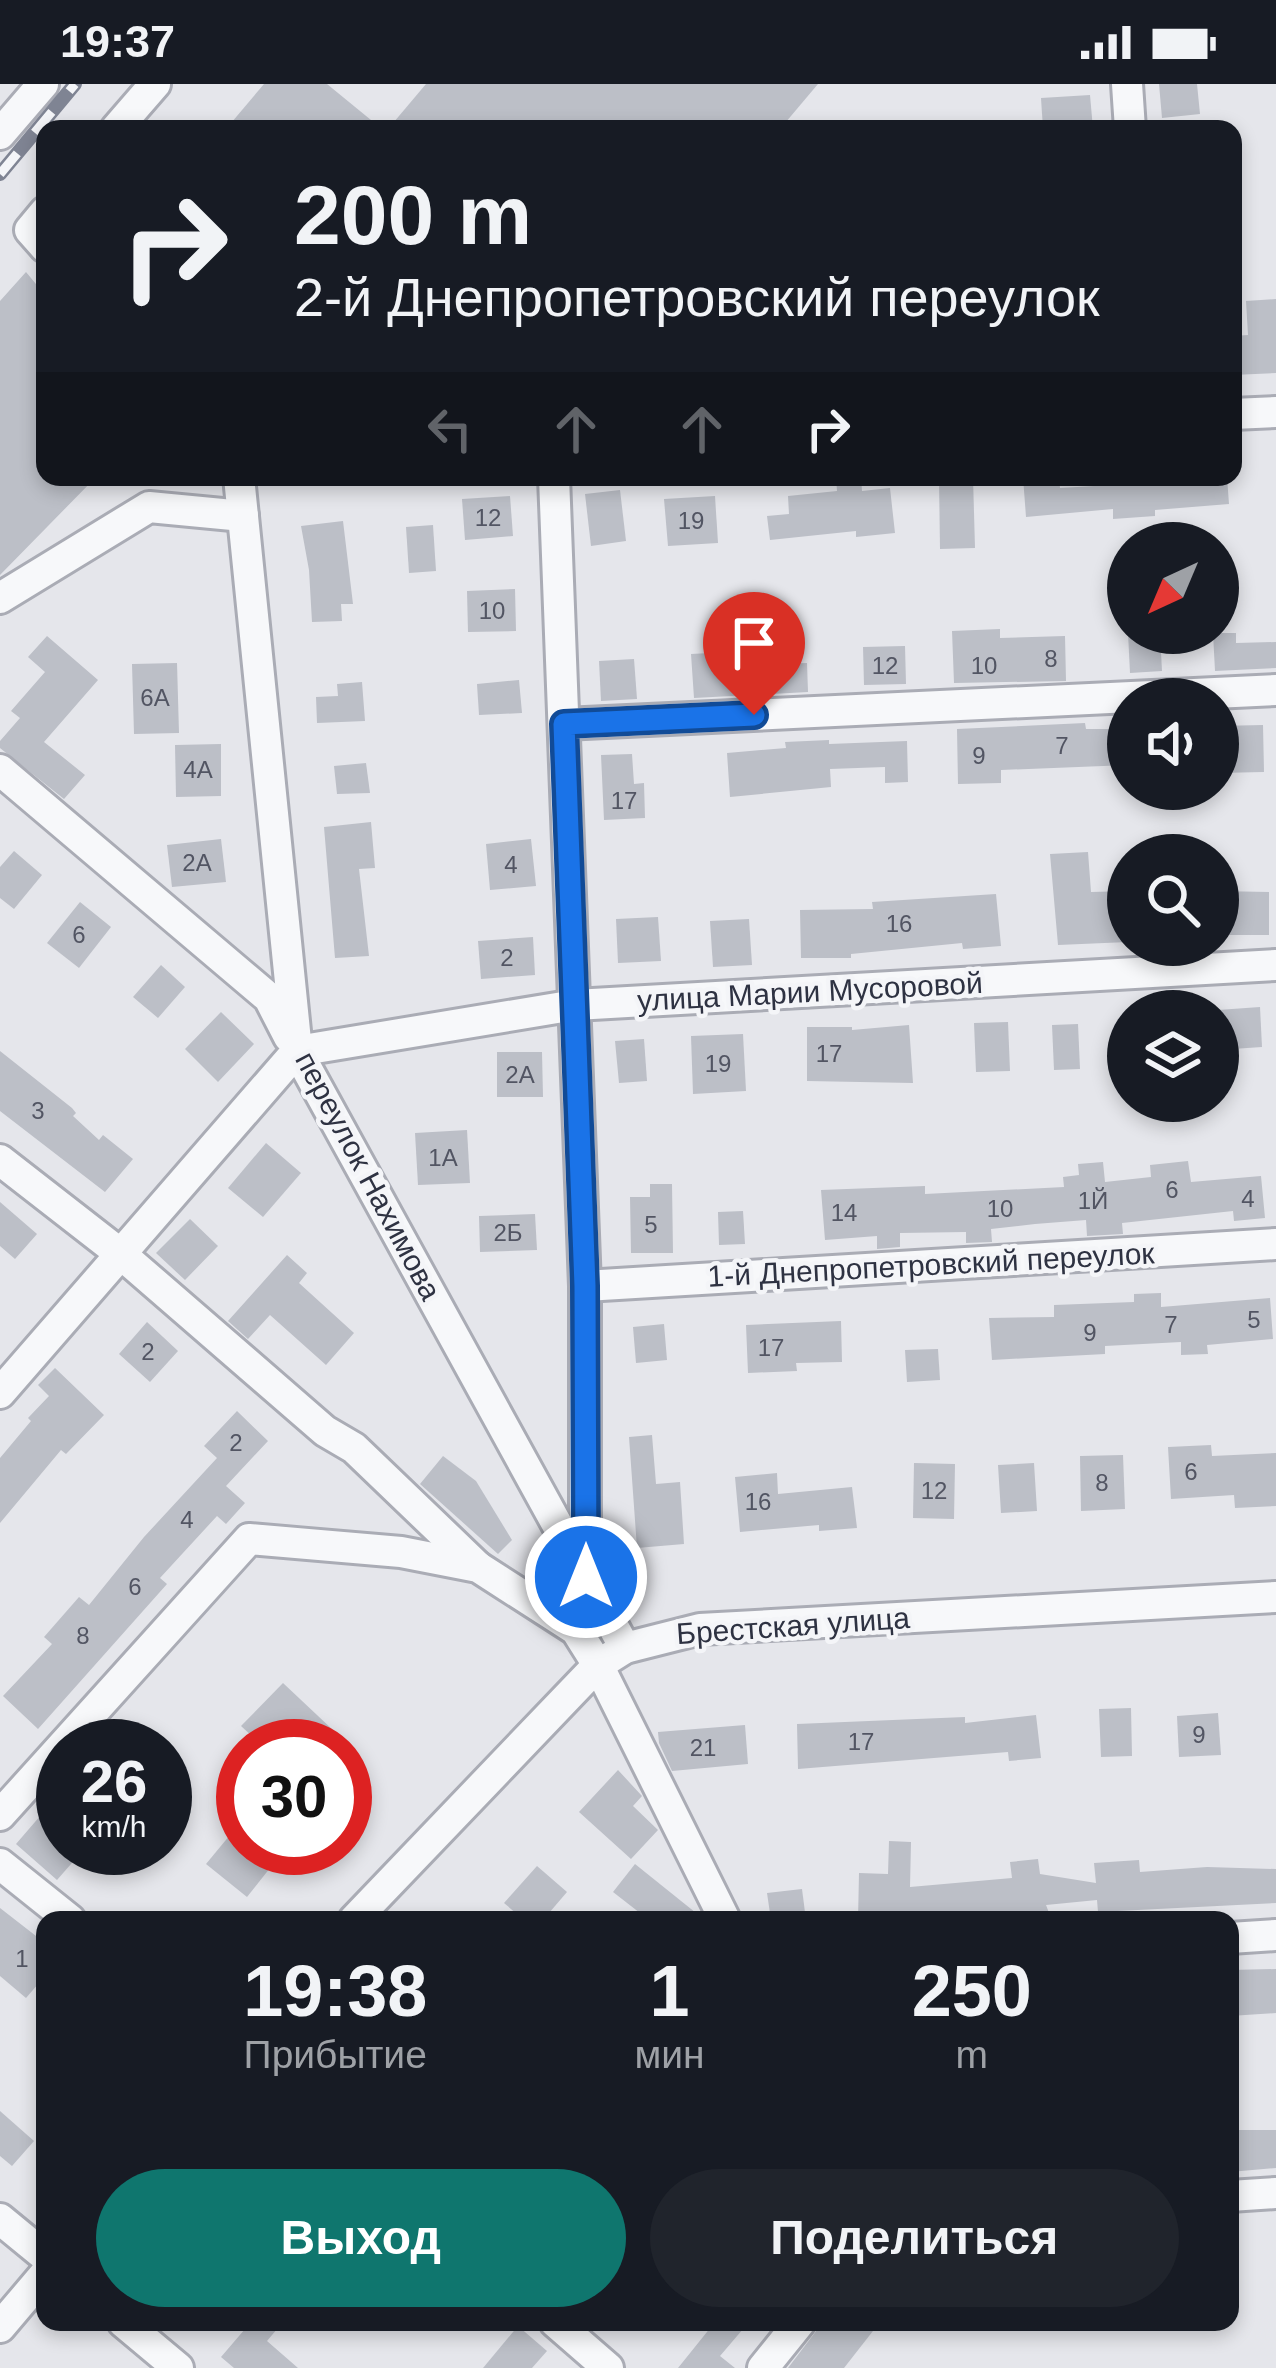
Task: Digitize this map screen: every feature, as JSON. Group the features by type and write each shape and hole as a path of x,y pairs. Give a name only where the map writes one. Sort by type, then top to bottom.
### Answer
{"street":[{"path":"0,134 43,84"},
{"path":"124,120 155,84"},
{"path":"1127,84 1129,120"},
{"path":"1242,414 1276,412"},
{"name":"переулок Нахимова","path":"239,486 297,1051 625,1648"},
{"path":"554,486 585,1286 586,1577"},
{"path":"0,598 149,507 243,515"},
{"path":"564,724 1276,690"},
{"path":"0,770 269,998 297,1051 0,1393"},
{"name":"улица Марии Мусоровой","path":"297,1051 574,1005 1276,965"},
{"path":"0,1160 122,1255 326,1431 354,1448 478,1567 575,1630 598,1665 721,1911"},
{"name":"1-й Днепропетровский переулок","path":"585,1286 1276,1244"},
{"path":"0,1815 249,1539 400,1552 478,1567"},
{"name":"Брестская улица","path":"363,1911 598,1665 625,1648 700,1629 1276,1597"},
{"path":"0,1864 59,1911"},
{"path":"1239,1937 1276,1935"},
{"path":"1239,2195 1276,2193"},
{"path":"0,2219 36,2249"},
{"path":"0,2327 36,2285"},
{"path":"134,2331 178,2368"},
{"path":"564,2331 599,2365"},
{"path":"763,2368 793,2331"}],"building":[{"path":"264,84 327,84 371,120 234,120"},
{"path":"426,84 818,84 788,120 396,120"},
{"path":"1159,84 1197,84 1200,114 1162,118"},
{"path":"1090,95 1092,120 1042,120 1041,98"},
{"path":"26,272 36,284 36,486 87,486 0,575 0,301"},
{"path":"1276,299 1276,373 1242,375 1242,335 1248,335 1246,301"},
{"path":"837,486 862,486 862,491 890,488 895,533 856,537 856,531 770,540 767,516 789,514 788,496 837,491"},
{"path":"939,486 973,486 975,548 940,549"},
{"path":"1024,486 1228,486 1229,504 1155,510 1155,516 1113,519 1113,509 1026,517"},
{"path":"620,490 626,541 591,546 585,494"},
{"path":"510,496 513,536 465,540 462,499"},
{"path":"715,496 718,543 668,546 664,499"},
{"path":"343,521 353,604 341,604 342,621 312,622 301,526"},
{"path":"433,525 436,571 409,573 406,527"},
{"path":"515,589 516,631 468,632 467,591"},
{"path":"1000,629 1000,638 1065,636 1066,681 954,683 952,631"},
{"path":"47,636 98,680 44,742 85,775 64,799 0,748 0,741 20,718 11,711 45,672 28,657"},
{"path":"1276,642 1276,668 1215,671 1214,654 1239,654 1239,643"},
{"path":"905,646 906,684 864,685 863,647"},
{"path":"748,651 749,665 807,663 808,692 694,698 691,654"},
{"path":"1129,654 1161,654 1162,671 1130,673"},
{"path":"634,659 637,699 601,701 599,661"},
{"path":"177,663 179,733 134,734 132,664"},
{"path":"519,680 522,713 479,715 477,684"},
{"path":"362,682 365,721 317,723 316,697 338,696 337,684"},
{"path":"1085,723 1086,729 1107,729 1107,766 1001,770 1001,783 958,784 957,729"},
{"path":"1263,725 1264,772 1239,773 1239,726"},
{"path":"829,740 829,744 907,741 908,782 885,783 885,767 830,769 831,787 730,797 727,753"},
{"path":"221,744 221,796 176,797 175,745"},
{"path":"632,754 634,784 644,783 645,818 604,820 601,755"},
{"path":"366,763 370,793 337,794 334,766"},
{"path":"371,822 375,868 359,869 369,956 335,958 324,827"},
{"path":"221,839 226,882 172,887 167,845"},
{"path":"531,839 536,886 490,890 486,844"},
{"path":"14,851 42,875 14,909 0,898 0,867"},
{"path":"1088,852 1091,892 1107,892 1107,943 1058,945 1050,854"},
{"path":"1239,891 1269,892 1269,935 1239,935"},
{"path":"996,894 1001,946 963,949 962,943 851,954 851,958 801,958 800,910 873,909 872,902"},
{"path":"80,902 111,927 79,968 47,943"},
{"path":"658,917 661,961 618,963 616,919"},
{"path":"749,919 752,965 713,967 710,921"},
{"path":"533,937 535,975 481,979 478,941"},
{"path":"161,965 185,987 158,1018 133,997"},
{"path":"1260,1007 1262,1047 1239,1049 1239,1008"},
{"path":"221,1012 254,1044 218,1082 185,1049"},
{"path":"1008,1022 1010,1071 976,1072 974,1023"},
{"path":"1078,1024 1080,1069 1054,1070 1052,1025"},
{"path":"909,1025 913,1083 807,1081 807,1027 852,1030"},
{"path":"743,1034 746,1091 693,1094 691,1036"},
{"path":"644,1039 647,1081 619,1083 615,1041"},
{"path":"0,1051 72,1108 73,1116 99,1140 103,1135 133,1159 105,1192 0,1111"},
{"path":"497,1052 542,1052 543,1097 497,1097"},
{"path":"467,1130 470,1183 418,1185 415,1133"},
{"path":"266,1143 301,1173 263,1217 228,1188"},
{"path":"1188,1161 1191,1182 1261,1176 1265,1218 1234,1221 1233,1211 1122,1223 1123,1234 1087,1236 1086,1220 1035,1224 991,1229 992,1242 966,1243 966,1232 900,1233 900,1247 877,1249 877,1236 825,1240 821,1190 925,1186 925,1194 1064,1187 1063,1177 1079,1175 1078,1164 1103,1162 1105,1182 1151,1177 1150,1165"},
{"path":"650,1184 672,1184 673,1253 631,1253 630,1197 650,1197"},
{"path":"0,1202 37,1234 15,1259 0,1246"},
{"path":"743,1211 745,1244 719,1245 718,1212"},
{"path":"535,1214 537,1250 480,1252 479,1216"},
{"path":"190,1219 218,1246 185,1280 156,1253"},
{"path":"287,1255 307,1273 299,1283 354,1333 326,1365 270,1315 248,1339 228,1321"},
{"path":"1161,1293 1161,1307 1270,1298 1273,1339 1207,1345 1208,1354 1181,1355 1181,1342 1105,1346 1105,1354 992,1360 989,1318 1054,1317 1054,1305 1134,1302 1134,1294"},
{"path":"841,1321 842,1362 796,1363 797,1371 748,1373 746,1325"},
{"path":"147,1322 178,1351 150,1382 119,1354"},
{"path":"664,1324 667,1360 636,1363 633,1327"},
{"path":"938,1349 940,1380 907,1382 905,1350"},
{"path":"55,1368 104,1415 66,1454 61,1450 0,1523 0,1458 49,1396 38,1385"},
{"path":"237,1411 268,1441 226,1486 245,1503 226,1524 217,1516 160,1578 167,1584 47,1719 36,1719 36,1727 3,1696 52,1644 44,1637 79,1597 89,1605 217,1458 204,1446"},
{"path":"652,1435 656,1484 680,1482 684,1544 637,1548 629,1437"},
{"path":"1211,1445 1212,1456 1276,1453 1276,1506 1235,1508 1234,1495 1171,1499 1168,1447"},
{"path":"1123,1455 1125,1509 1081,1511 1080,1456"},
{"path":"443,1456 476,1481 512,1540 498,1554 420,1484"},
{"path":"914,1463 955,1464 954,1519 913,1518"},
{"path":"1034,1463 1037,1511 1001,1513 998,1465"},
{"path":"777,1473 778,1494 852,1487 857,1528 819,1531 819,1525 740,1532 735,1477"},
{"path":"283,1683 321,1719 248,1719"},
{"path":"1131,1708 1132,1756 1101,1757 1099,1709"},
{"path":"1218,1713 1221,1755 1179,1757 1177,1716"},
{"path":"1036,1715 1041,1758 1009,1761 1008,1752 798,1769 797,1724 965,1717 965,1723"},
{"path":"745,1725 748,1764 672,1771 659,1743 658,1732"},
{"path":"618,1770 642,1796 633,1806 658,1830 631,1859 579,1812"},
{"path":"36,1821 36,1862 16,1844"},
{"path":"889,1841 911,1842 910,1887 1012,1878 1010,1862 1038,1859 1040,1874 1096,1883 1094,1863 1139,1860 1140,1872 1276,1869 1276,1903 1098,1911 1097,1900 1046,1905 1048,1911 858,1911 859,1873 888,1874"},
{"path":"216,1852 216,1872 206,1864"},
{"path":"635,1864 694,1911 637,1911 613,1892"},
{"path":"537,1866 567,1892 551,1911 513,1911 504,1903"},
{"path":"220,1875 264,1875 247,1897"},
{"path":"802,1889 805,1911 770,1911 767,1893"},
{"path":"0,1908 36,1936 36,1986 26,1998 0,1976"},
{"path":"1276,1969 1276,2013 1239,2015 1239,1970"},
{"path":"0,2111 34,2141 12,2166 0,2156"},
{"path":"1239,2130 1276,2130 1276,2168 1239,2171"},
{"path":"243,2331 275,2331 267,2341 298,2368 234,2368 221,2357"},
{"path":"514,2331 524,2331 547,2351 532,2368 483,2368"},
{"path":"708,2331 741,2331 720,2356 735,2368 678,2368"},
{"path":"816,2331 873,2331 844,2368 788,2368"}],"railway":[{"path":"45,120 75,84"},
{"path":"0,174 36,131"}],"route":[{"path":"586,1577 585,1286 564,724 754,715"}]}
